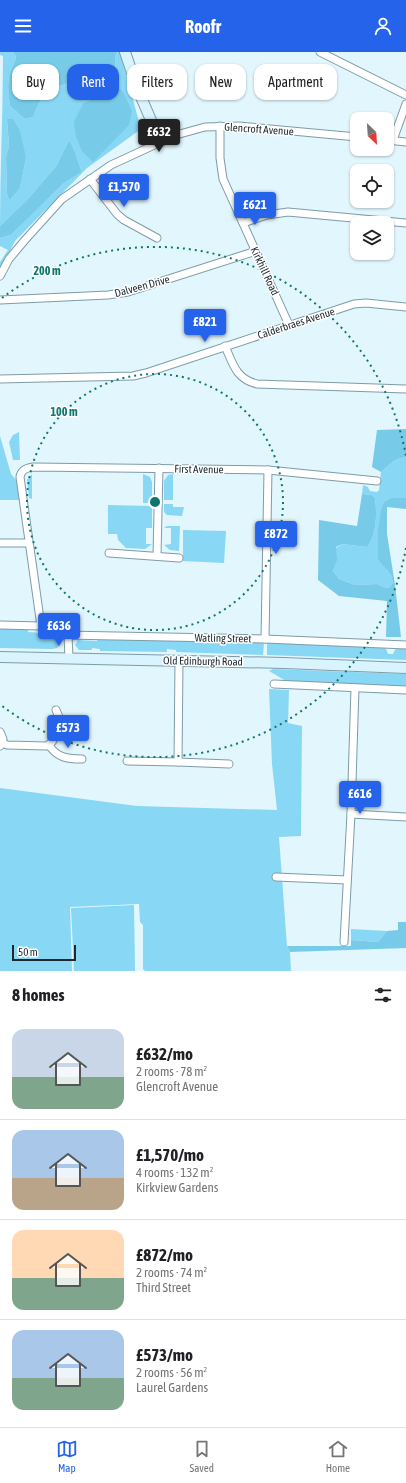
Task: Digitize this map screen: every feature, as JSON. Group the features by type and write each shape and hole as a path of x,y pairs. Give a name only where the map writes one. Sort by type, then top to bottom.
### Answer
{"main road":[{"path":"125,52 134,82 161,141"},
{"name":"Old Edinburgh Road","path":"0,657 272,662 406,668"}],"street":[{"path":"320,52 406,95"},
{"path":"394,131 406,104"},
{"name":"Glencroft Avenue","path":"0,276 9,259 24,240 62,199 111,165 161,141 193,130 220,126 239,126 350,135"},
{"name":"Kirkhill Road","path":"220,126 220,158 223,180 290,325"},
{"path":"394,140 406,142"},
{"path":"90,179 117,214 124,220 157,238"},
{"path":"243,223 267,214 288,212 406,223"},
{"name":"Dalveen Drive","path":"0,300 108,295 128,292 256,251"},
{"name":"Calderbraes Avenue","path":"0,379 133,376 354,304 366,303 406,307"},
{"path":"225,346 237,371 245,380 258,384 406,389"},
{"name":"First Avenue","path":"28,543 20,477 21,472 33,467 268,470 377,481"},
{"path":"157,556 159,468"},
{"path":"264,639 268,470"},
{"path":"0,543 28,543 41,626"},
{"path":"109,553 178,558"},
{"name":"Watling Street","path":"0,625 41,626 68,635 264,639 406,644"},
{"path":"68,635 69,658"},
{"path":"178,762 179,661"},
{"path":"274,684 406,690"},
{"path":"344,942 351,814 355,688"},
{"path":"56,710 62,724"},
{"path":"62,724 77,724"},
{"path":"0,732 3,739 1,744 44,746 49,745 62,724"},
{"path":"49,745 54,752 63,758 82,759"},
{"path":"127,761 229,764"},
{"path":"351,814 406,817"},
{"path":"276,877 347,880"}],"shaded area":[{"path":"0,52 13,52 16,56 14,64 12,64 12,69 8,80 10,106 25,119 33,117 42,100 59,100 59,86 67,83 67,100 90,100 83,103 75,122 93,161 108,146 116,100 119,100 119,64 115,64 116,52 120,52 127,78 127,100 133,100 141,129 87,168 15,241 0,271 0,262 8,250 0,246 0,238 11,235 64,183 82,172 69,140 57,165 28,199 0,226 3,56 0,55","holes":["7,119 26,158 20,188 9,201 7,193 6,157 9,146"]},
{"path":"13,52 116,52 115,64 67,64 67,83 59,86 59,64 14,64 16,56"},
{"path":"12,69 12,100 42,100 33,117 25,119 10,106 8,81"},
{"path":"119,87 132,111 129,125 93,162 82,151 76,137 74,122 83,103 90,100 119,100"},
{"path":"7,119 13,119 20,131 26,158 20,188 9,201 7,193 6,157 9,146"},
{"path":"69,140 82,172 64,183 11,235 0,238 0,226 28,199 57,165"},
{"path":"406,429 406,457 395,460 381,472 372,467 377,430"},
{"path":"19,432 20,460 13,460 9,442 13,435"},
{"path":"0,436 11,474 18,482 20,500 0,500"},
{"path":"406,457 406,498 391,498 385,501 386,569 391,575 393,583 389,588 377,584 355,585 339,579 333,571 336,561 336,548 342,544 367,547 373,536 376,517 375,498 372,495 362,494 363,485 368,487 370,491 377,492 379,490 381,472 395,460"},
{"path":"32,474 32,499 29,498 27,480"},
{"path":"143,474 150,477 152,482 152,503 143,503"},
{"path":"173,474 173,500 164,500 164,481 168,475"},
{"path":"362,494 372,495 375,498 376,517 373,536 367,547 342,544 336,547 337,560 333,571 339,579 355,585 377,584 389,588 393,583 391,575 378,559 378,532 381,510 385,501 391,498 406,498 406,509 387,507 387,534 401,637 386,637 387,601 339,596 318,580 319,520 357,526"},
{"path":"164,504 173,504 173,507 184,507 182,516 167,515 164,512"},
{"path":"108,505 152,506 152,528 146,528 146,544 152,544 145,549 126,548 118,540 117,534 108,534"},
{"path":"167,526 180,526 179,551 170,550 164,545 171,544 171,528 164,528"},
{"path":"183,530 226,531 224,563 183,561"},
{"path":"0,629 28,629 28,632 42,633 54,638 60,645 57,648 52,649 0,648"},
{"path":"97,638 264,643 263,655 176,652 176,650 167,649 167,652 100,651 100,649 92,648 92,650 79,650 75,645 78,640 97,641"},
{"path":"267,643 383,647 386,649 388,654 393,654 398,648 406,648 406,660 267,655"},
{"path":"273,669 406,674 406,686 286,681 269,671"},
{"path":"269,689 289,690 288,723 302,726 301,836 279,837 287,946 290,952 291,971 145,971 143,969 143,925 140,922 139,904 70,907 72,971 0,971 0,788 137,806 277,810 272,764"},
{"path":"134,905 135,971 74,971 71,908"},
{"path":"398,922 406,922 406,948 290,952 287,946 351,946 351,940 378,942 387,931 398,930"},
{"path":"351,929 387,931 378,942 351,940"}]}
